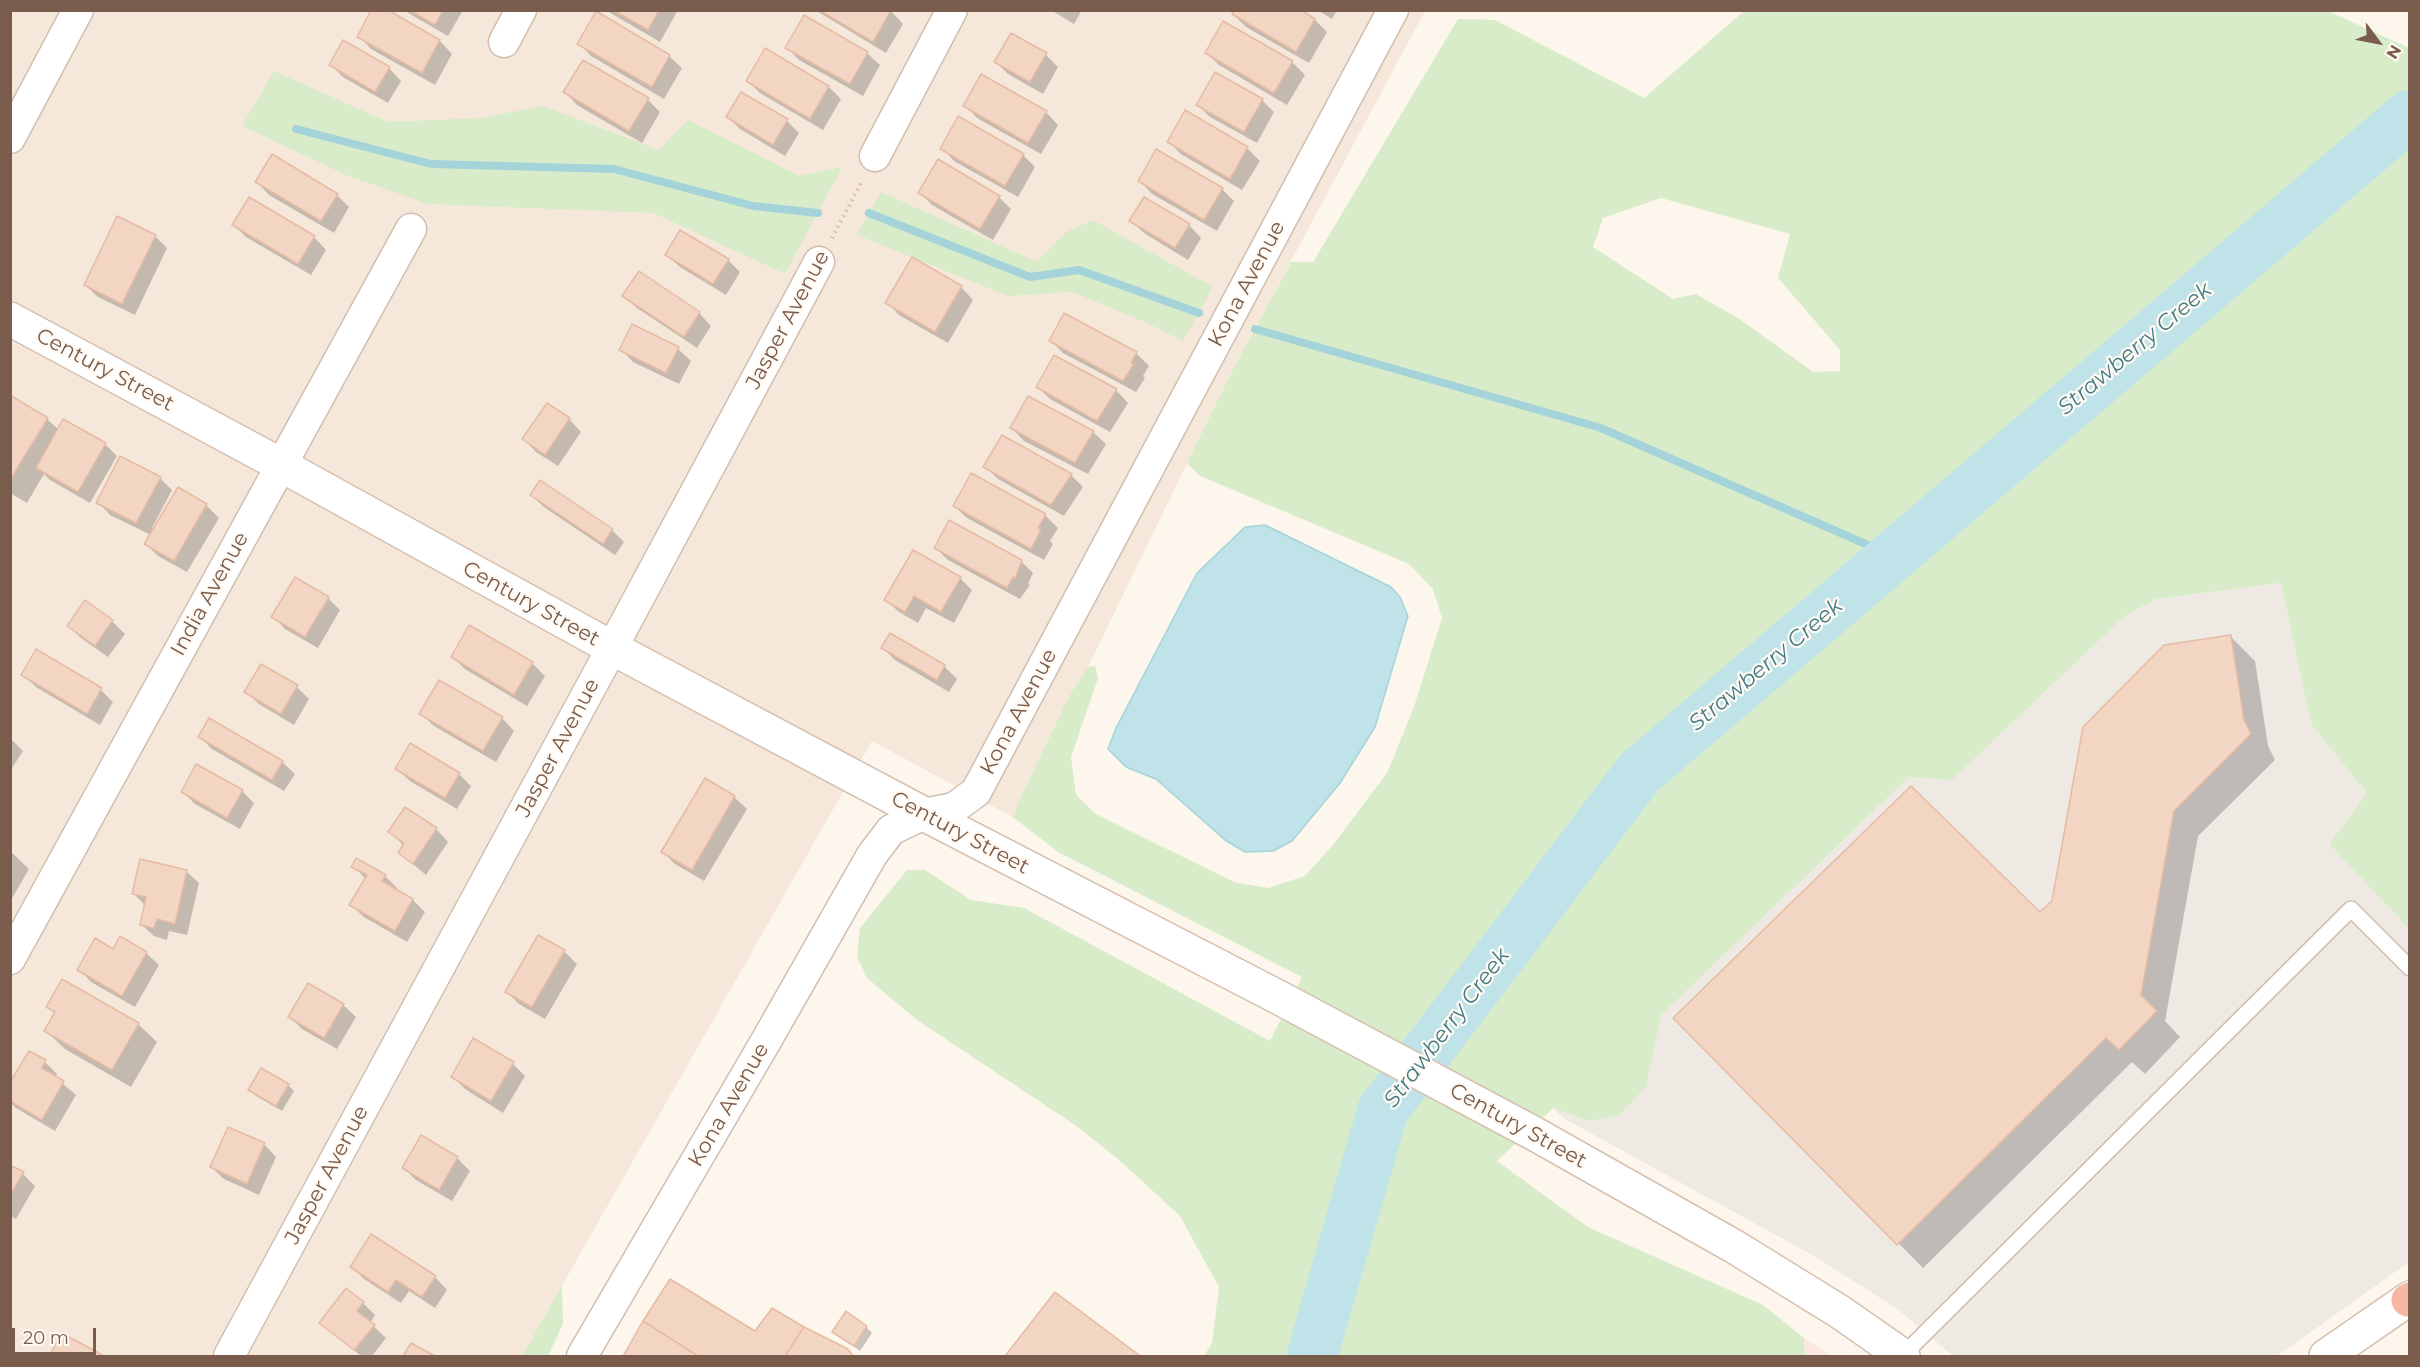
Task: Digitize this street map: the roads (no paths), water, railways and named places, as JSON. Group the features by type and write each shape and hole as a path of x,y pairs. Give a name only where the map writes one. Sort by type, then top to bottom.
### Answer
{"street":[{"path":"10,138 78,10"},
{"path":"504,42 521,10"},
{"path":"875,156 952,10"},
{"name":"Kona Avenue","path":"582,1356 872,855 891,830 924,814 954,808 976,792 1393,10"},
{"name":"India Avenue","path":"10,959 411,229"},
{"name":"Jasper Avenue","path":"229,1356 819,262"},
{"name":"Century Street","path":"10,319 281,465 612,648 1536,1134 1735,1247 1840,1312 1902,1356"},
{"path":"2326,1356 2409,1299"}],"lane":[{"path":"1902,1356 2350,909 2409,968"}],"water":[{"path":"1265,525 1391,587 1400,597 1408,616 1375,727 1340,783 1292,841 1273,851 1245,852 1225,840 1156,779 1126,767 1108,749 1116,728 1197,573 1245,527"}],"waterway":[{"name":"Strawberry Creek","path":"1312,1356 1383,1110 1639,773 2410,115"},
{"path":"296,129 431,164 614,169 753,206 818,213"},
{"path":"869,213 1030,277 1079,270 1199,313"},
{"path":"1255,329 1601,428 1893,556"}]}
